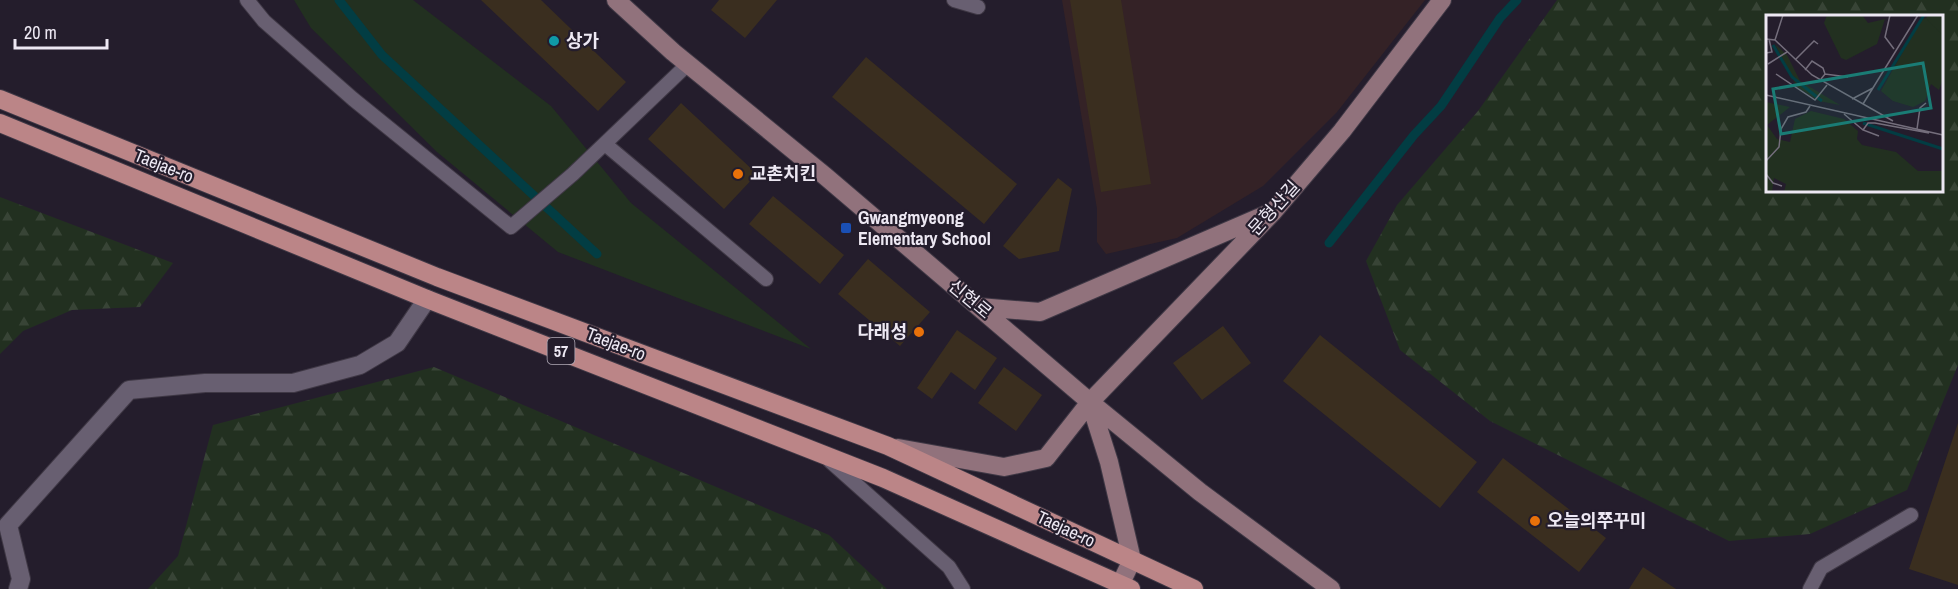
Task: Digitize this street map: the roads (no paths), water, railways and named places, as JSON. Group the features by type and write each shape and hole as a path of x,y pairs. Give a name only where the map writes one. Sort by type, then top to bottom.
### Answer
{"main road":[{"name":"문형산길","path":"888,446 1004,467 1046,458 1090,402 1273,212 1342,131 1442,0"},
{"name":"신현로","path":"618,1 688,64 1090,402 1200,492 1331,589"},
{"name":"Taejae-ro","path":"0,99 437,277 888,446 1194,589"},
{"name":"Taejae-ro","path":"0,123 428,299 883,478 1126,587"},
{"path":"979,308 1040,312 1273,212"},
{"path":"1090,402 1109,462 1132,560 1126,587"}],"street":[{"path":"18,589 21,579 8,525 129,390 205,383 294,383 360,365 397,343 428,299"}],"lane":[{"path":"247,0 264,21 353,99 511,228 573,174 688,64"},
{"path":"954,0 978,7"},
{"path":"604,144 766,279"},
{"path":"824,455 949,567 963,589"},
{"path":"1810,589 1821,568 1911,515"}],"waterway":[{"path":"339,0 382,55 597,254"},
{"path":"1329,243 1414,135 1441,106 1500,18 1517,0"}],"place":[{"name":"상가","path":"554,41"},
{"name":"교촌치킨","path":"738,174"},
{"name":"Gwangmyeong Elementary School","path":"846,228"},
{"name":"다래성","path":"919,332"},
{"name":"오늘의쭈꾸미","path":"1535,521"}]}
